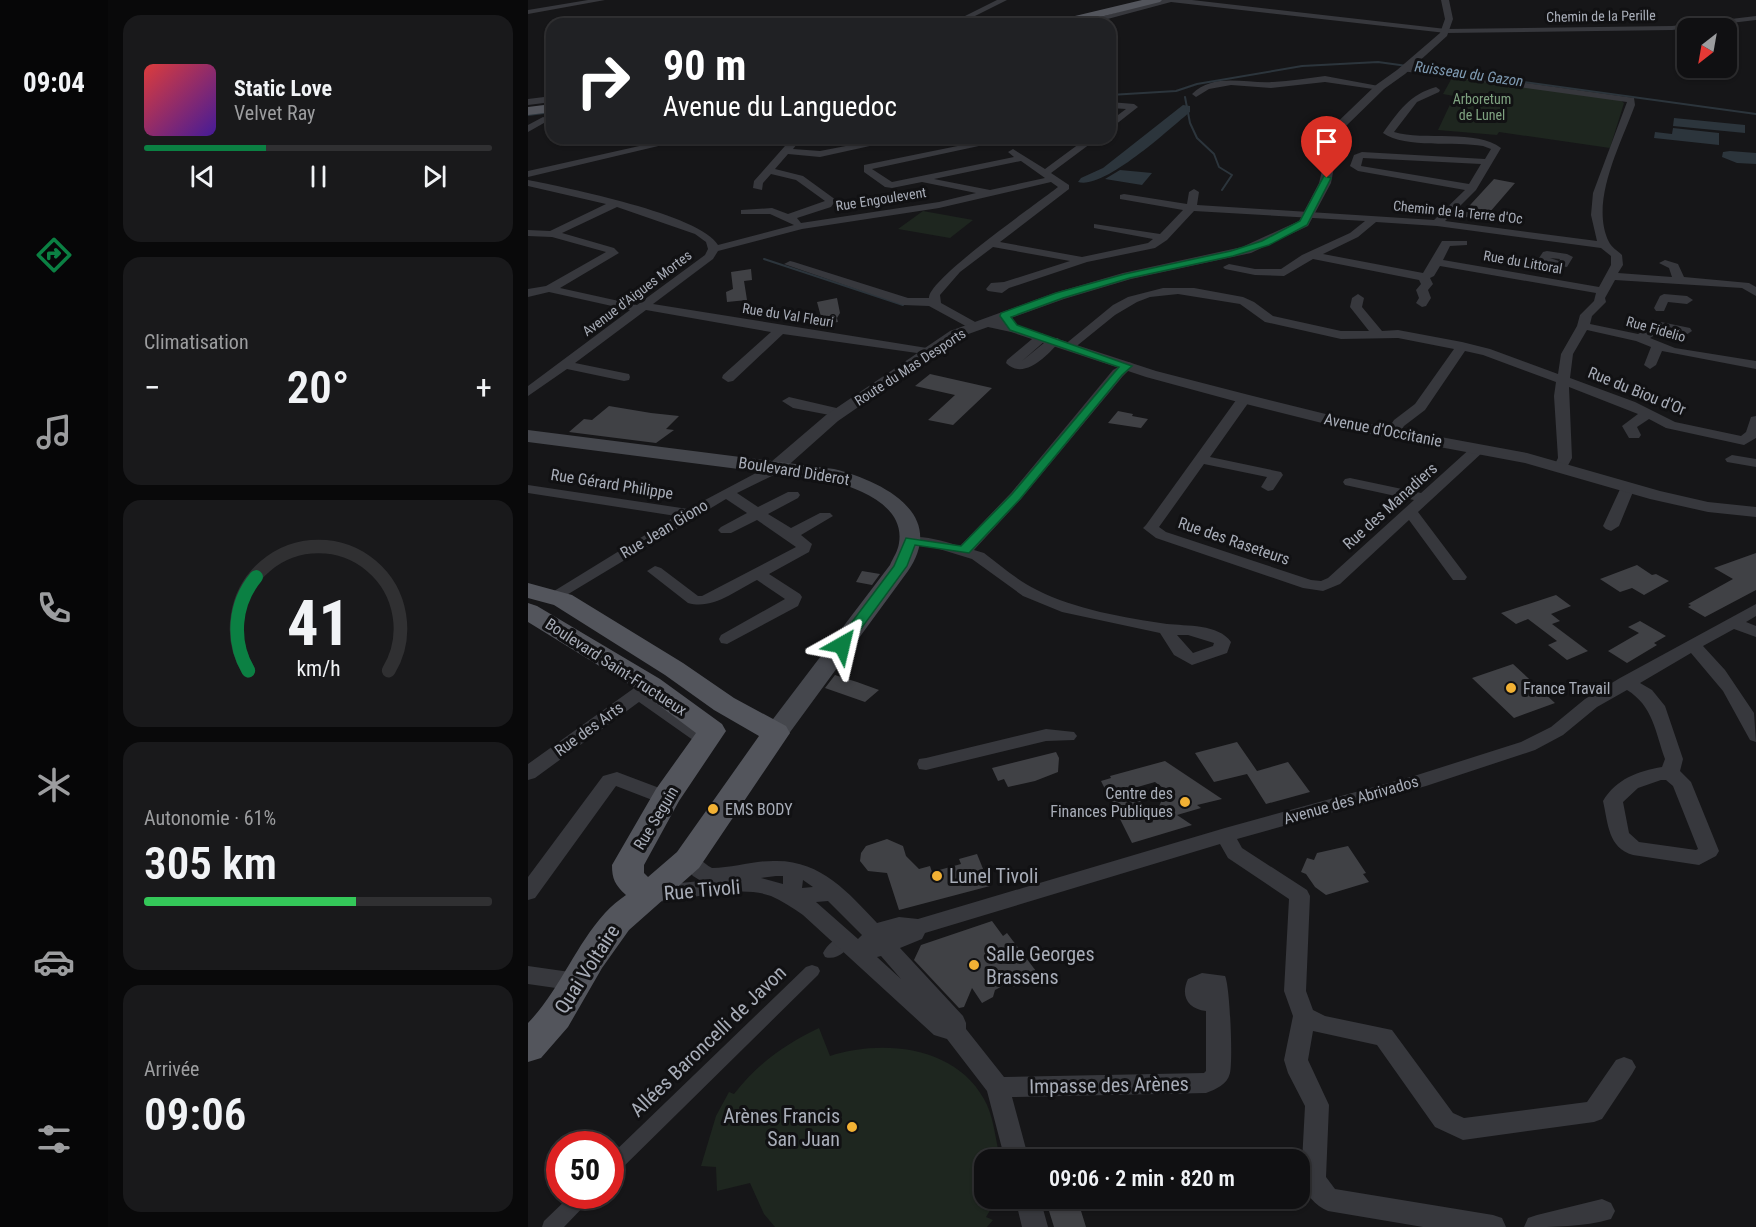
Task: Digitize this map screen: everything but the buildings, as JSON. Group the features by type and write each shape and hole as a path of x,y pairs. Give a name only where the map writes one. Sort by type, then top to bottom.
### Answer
{"main road":[{"path":"1083,18 1151,0"},
{"name":"Boulevard Diderot","path":"528,436 777,466 857,481 876,490 891,501 905,520 910,541"},
{"path":"647,894 673,876 688,860 776,733 900,566 910,541"},
{"name":"Boulevard Saint-Fructueux","path":"529,607 554,596 674,669 724,704 776,733"},
{"name":"Boulevard Saint-Fructueux","path":"529,607 644,689 712,731 707,741"},
{"name":"Rue Seguin","path":"647,894 628,878 628,865 667,796 707,741"},
{"name":"Quai Voltaire","path":"528,1047 556,1017 590,959 617,921 647,894"}],"street":[{"path":"528,10 553,0"},
{"path":"528,10 601,0"},
{"path":"966,18 1003,0"},
{"path":"1102,18 1168,0"},
{"name":"Chemin de la Perille","path":"1173,0 1446,31 1672,28 1756,18"},
{"path":"1445,0 1449,18 1446,31"},
{"name":"Route du Mas Desports","path":"777,466 840,413 927,352 993,322 1059,296 1128,276 1233,253 1265,243 1304,223 1317,195 1315,192 1324,174 1335,134 1361,106 1399,78 1406,68 1446,31"},
{"path":"1406,68 1631,100 1598,193 1596,215 1604,245 1617,255 1617,265 1603,291 1600,302 1586,315 1583,326 1567,354 1563,380 1564,458 1561,466"},
{"path":"1196,94 1206,87 1231,82 1271,85 1325,79 1383,88"},
{"path":"1436,90 1423,93 1415,100 1388,133 1425,141 1496,148 1472,188 1437,223"},
{"path":"1116,106 1134,107 1116,121"},
{"path":"528,129 537,109"},
{"path":"1425,141 1426,159"},
{"path":"528,174 660,144"},
{"path":"758,188 758,183 792,144"},
{"path":"785,152 820,154 871,144"},
{"path":"971,144 867,167 867,170 885,184 1023,158"},
{"path":"993,322 953,316 939,308 934,302 934,294 945,281 989,243 1065,187 1002,144"},
{"name":"Rue Engoulevent","path":"714,249 802,226 939,205 993,194 1048,175 1051,170 1085,144"},
{"path":"1472,188 1358,168 1355,166 1357,157 1362,155 1489,162"},
{"path":"769,171 799,178 831,200 827,205 788,218"},
{"path":"920,179 993,194"},
{"name":"Avenue d'Aigues Mortes","path":"528,183 615,204 695,231 710,240 714,249 709,257 528,392"},
{"path":"1005,286 1082,260 1151,246 1163,238 1191,208 1194,192"},
{"name":"Chemin de la Terre d'Oc","path":"1124,197 1191,208 1308,213 1437,223 1604,245"},
{"path":"552,234 615,204"},
{"path":"745,212 767,210 802,226"},
{"path":"1229,267 1255,272 1284,273 1296,260 1363,231 1374,218"},
{"path":"1098,226 1163,238"},
{"path":"528,233 552,234 610,250 613,253 549,289 528,293"},
{"path":"989,243 1082,260"},
{"path":"1311,255 1424,277 1430,274 1446,243 1463,243"},
{"name":"Rue du Littoral","path":"1437,262 1603,291"},
{"path":"790,264 907,302 934,302"},
{"path":"1548,281 1557,264"},
{"path":"1665,264 1674,267 1679,281"},
{"path":"1745,285 1756,275"},
{"path":"1611,276 1745,285 1756,292"},
{"path":"1422,303 1425,298 1422,290 1427,284 1424,277"},
{"path":"1659,280 1669,297"},
{"name":"Rue du Val Fleuri","path":"549,289 642,307 927,352"},
{"name":"Rue du Biou d'Or","path":"1055,342 1133,299 1165,290 1184,289 1243,301 1252,304 1260,314 1269,319 1356,340 1377,333 1398,334 1486,352 1685,429 1752,432"},
{"path":"1358,298 1356,307 1377,333"},
{"path":"1640,338 1660,316 1664,298 1687,300"},
{"path":"953,316 993,322"},
{"path":"1660,316 1686,331"},
{"name":"Avenue d'Occitanie","path":"993,322 1127,366 1244,399 1354,426 1478,448 1561,466 1628,487 1708,507 1756,512"},
{"name":"Rue Fidelio","path":"1583,326 1640,338 1672,351 1756,365"},
{"path":"728,378 780,330"},
{"path":"1393,432 1399,423 1420,407 1462,346"},
{"path":"1650,365 1658,346"},
{"path":"566,365 624,376"},
{"path":"964,551 1016,496 1127,366"},
{"name":"Rue des Raseteurs","path":"1244,399 1151,528 1161,535 1309,585 1323,585"},
{"path":"789,401 798,405 840,413"},
{"path":"1634,435 1629,426 1648,414"},
{"path":"1752,432 1756,453"},
{"name":"Rue des Manadiers","path":"1323,585 1334,581 1478,448"},
{"path":"1201,459 1275,475 1268,487"},
{"path":"1732,459 1756,463"},
{"name":"Rue Jean Giono","path":"554,596 726,493 777,466"},
{"path":"1350,482 1424,498"},
{"path":"1611,526 1628,487"},
{"name":"Rue Gérard Philippe","path":"528,489 690,514"},
{"path":"655,571 694,600 705,601 804,549 804,544 726,493"},
{"path":"726,530 793,495"},
{"path":"1410,511 1460,577"},
{"path":"790,535 825,516"},
{"path":"910,541 964,551 988,562 1029,593 1068,609 1167,629"},
{"path":"728,639 792,603 794,597 757,573"},
{"name":"Avenue des Abrivados","path":"879,941 915,933 918,927 1225,835 1419,781 1528,746 1557,732 1591,703 1756,609"},
{"path":"1733,622 1756,632"},
{"path":"1691,645 1708,658 1752,723 1756,736"},
{"path":"1626,682 1646,694 1656,706 1674,759 1670,773"},
{"name":"Rue des Arts","path":"528,772 644,689"},
{"path":"926,764 1046,735 1068,736"},
{"path":"1670,773 1681,782 1709,851 1699,858 1633,848 1620,836 1612,801 1623,787 1652,774 1670,773"},
{"path":"528,892 610,781 617,779 660,796 667,796"},
{"path":"1225,835 1235,853 1300,896 1295,991 1304,1016 1296,1060 1300,1073 1317,1104 1313,1180 1328,1199 1493,1227"},
{"name":"Rue Tivoli","path":"688,860 709,876 726,876 776,868 792,869 818,879 863,922 955,1023 954,1031"},
{"path":"790,897 794,884 792,869"},
{"name":"Rue Tivoli","path":"647,894 687,893 730,886 763,886 790,897 845,949 942,1028 954,1031 998,1087 1014,1149"},
{"name":"Rue Tivoli","path":"790,897 831,893"},
{"path":"845,949 879,941"},
{"name":"Allées Baroncelli de Javon","path":"624,1154 812,971"},
{"path":"528,975 577,982"},
{"name":"Impasse des Arènes","path":"998,1087 1206,1083 1214,1080 1218,1073 1218,1003"},
{"path":"1304,1016 1321,1025 1384,1036 1444,1120 1463,1129 1594,1112 1624,1067"},
{"path":"551,1227 569,1209"},
{"path":"1030,1209 1035,1227"},
{"path":"1537,1227 1602,1211"}],"green space":[{"name":"Arboretum de Lunel","path":"1453,76 1619,99 1624,103 1610,148 1499,132 1497,135 1438,130 1454,96 1443,94"},
{"path":"923,211 973,220 950,238 898,229"},
{"name":"Arènes Francis San Juan","path":"819,1028 830,1056 872,1048 916,1051 955,1068 971,1081 990,1111 998,1149 974,1149 974,1209 991,1209 986,1217 993,1220 987,1227 775,1227 764,1214 750,1183 717,1191 716,1167 701,1166 716,1116 729,1092 734,1094 752,1073 794,1041"}],"shaded area":[{"path":"1183,105 1190,106 1190,112 1136,156 1104,177 1089,182 1078,182 1081,178 1103,168"},
{"path":"1674,118 1745,125 1745,133 1673,126"},
{"path":"1673,128 1719,133 1719,145 1654,138 1655,132 1672,134"},
{"path":"1723,152 1756,153 1756,164 1737,163 1722,157"},
{"path":"1120,170 1152,173 1142,185 1105,179"}],"waterway":[{"name":"Ruisseau du Gazon","path":"1116,95 1176,91 1197,84 1302,66 1378,62 1756,114"},
{"path":"1185,97 1190,123 1197,138 1214,154 1219,167 1232,175 1222,190"},
{"path":"528,115 546,113"},
{"path":"764,259 903,305"}],"place":[{"name":"France Travail","path":"1511,688"},
{"name":"Centre des Finances Publiques","path":"1185,802"},
{"name":"EMS BODY","path":"713,809"},
{"name":"Lunel Tivoli","path":"937,876"},
{"name":"Salle Georges Brassens","path":"974,965"},
{"name":"Arènes Francis San Juan","path":"852,1127"}],"route":[{"path":"842,645 900,566 910,541 938,544 964,551 1016,496 1127,366 1014,328 1005,316 1059,296 1128,276 1233,253 1265,243 1304,223 1327,178"}]}
